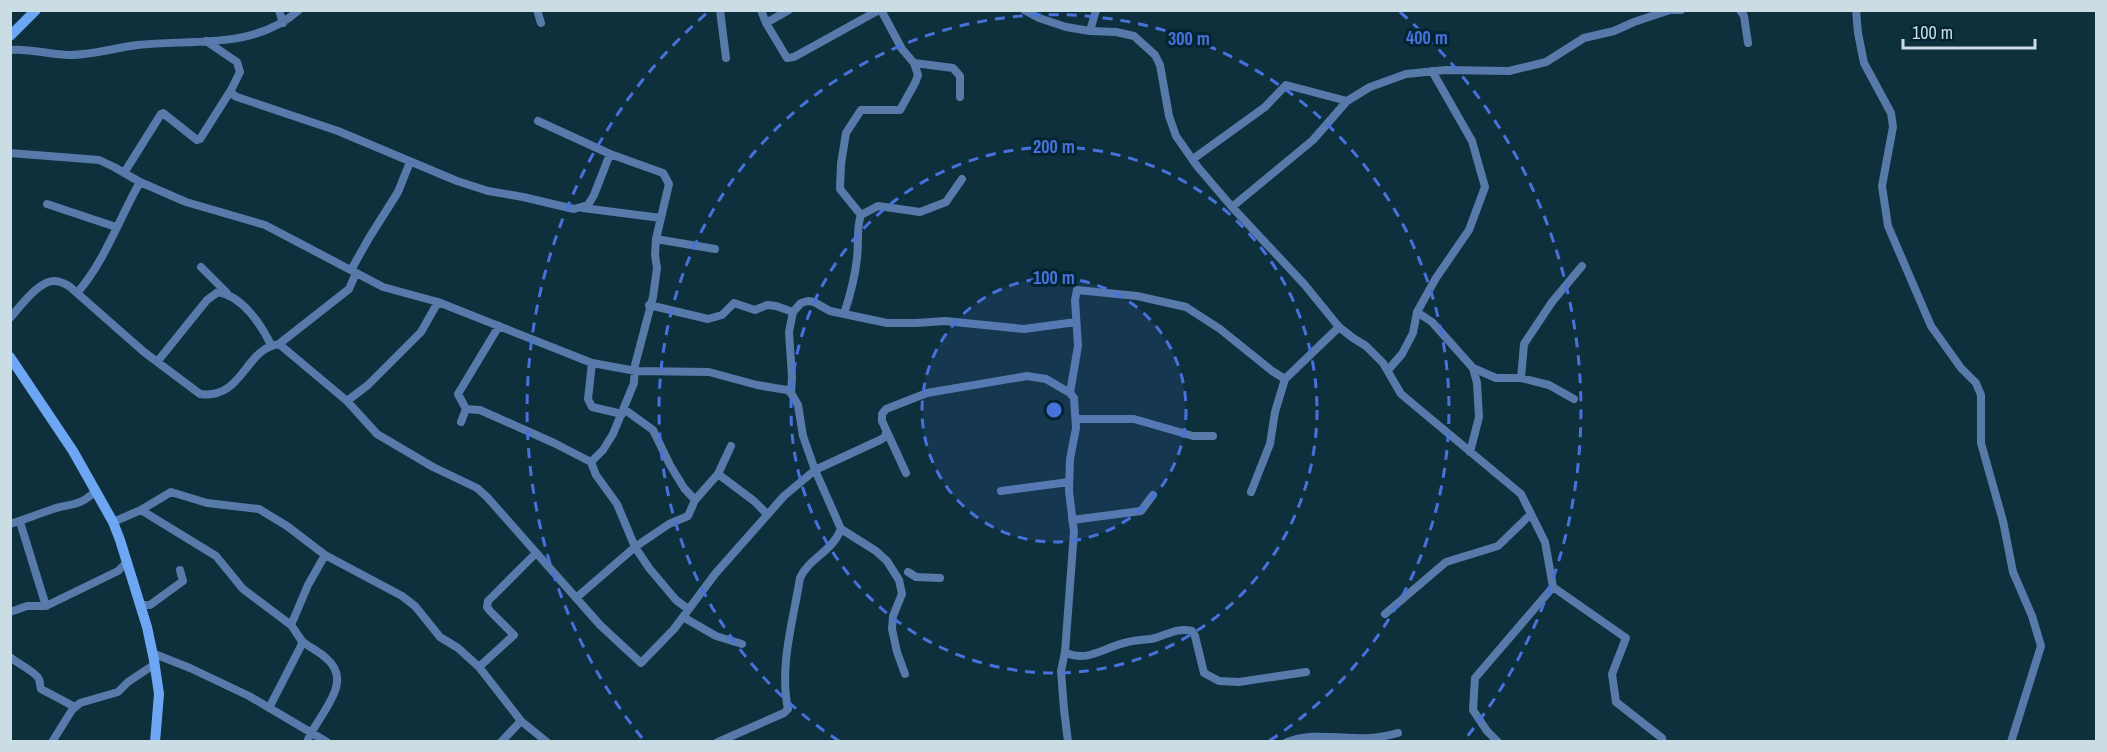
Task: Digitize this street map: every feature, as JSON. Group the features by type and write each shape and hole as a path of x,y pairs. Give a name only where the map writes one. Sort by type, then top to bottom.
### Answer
{"street":[{"path":"10,36 36,10"},
{"path":"279,10 283,23"},
{"path":"10,50 71,55 138,45 244,38 274,28 299,10"},
{"path":"537,10 541,23"},
{"path":"720,10 726,58"},
{"path":"761,10 787,58 794,57 880,10 902,49 914,63 918,75 900,110 861,110 846,133 840,189 861,214"},
{"path":"766,23 789,10"},
{"path":"1024,10 1039,18 1090,32 1116,32 1134,36 1155,55 1160,65 1168,116 1176,136 1232,207 1304,284 1339,327 1366,346 1383,363 1401,394 1521,494 1545,542 1553,587 1626,638 1612,674 1616,702 1663,741"},
{"path":"1090,32 1096,10"},
{"path":"1232,207 1313,140 1347,101 1379,83 1406,74 1431,71 1509,71 1527,67 1546,62 1584,38 1614,31 1666,11 1681,10"},
{"path":"1740,10 1744,16 1748,43"},
{"path":"1856,10 1864,63 1891,113 1893,127 1882,186 1888,226 1931,326 1961,368 1976,383 1981,395 1981,443 2003,521 2013,572 2032,616 2041,646 2011,741"},
{"path":"124,173 163,113 200,140 240,72 237,62 206,41"},
{"path":"914,63 953,68 960,76 960,97"},
{"path":"1388,370 1408,344 1413,333 1417,312 1436,278 1469,230 1485,187 1472,141 1431,71"},
{"path":"1193,159 1265,107 1286,85 1347,101"},
{"path":"231,90 232,94 237,97 338,130 432,172 488,192 574,209 583,208 661,218"},
{"path":"538,121 610,154 663,173 668,178 669,184 656,239 657,268 635,364 634,384 623,412 603,450 591,462"},
{"path":"10,153 99,160 140,182 186,202 265,225 383,287 438,302 592,363 636,371 709,372 757,385 787,390 798,405 803,436 841,529 876,551 887,561 899,580 902,594 893,616 892,629 905,674"},
{"path":"583,208 588,205 594,195 610,154"},
{"path":"10,318 47,281 57,281 69,286 157,362 200,394 210,396 224,392 238,380 260,352 275,345 349,289 353,272 369,238 398,192 410,162"},
{"path":"844,314 851,295 861,214 878,206 920,212 946,202 962,179"},
{"path":"77,293 99,262 140,182"},
{"path":"47,204 116,226"},
{"path":"656,239 715,249"},
{"path":"1521,378 1524,344 1552,302 1582,266"},
{"path":"201,267 262,327 275,345 347,401 377,434 477,488 488,497 600,625 641,663 674,629 715,574 784,496 815,470 880,440 886,433"},
{"path":"1070,393 1078,346 1075,300 1077,290 1137,296 1186,307 1220,328 1272,371 1286,379"},
{"path":"157,362 207,300 218,292 228,294"},
{"path":"791,393 789,332 793,312 801,303 808,301 831,311 887,323 955,321 1024,329 1076,322"},
{"path":"347,401 368,385 421,332 438,302"},
{"path":"649,305 708,319 722,315 734,303 755,310 767,305 793,312"},
{"path":"1417,312 1432,322 1473,368 1496,378 1521,378 1549,385 1574,399"},
{"path":"461,422 466,409 458,394 499,326"},
{"path":"1251,492 1270,444 1275,412 1286,379 1339,327"},
{"path":"10,357 73,452 113,522 140,605 153,659 159,694 154,741"},
{"path":"592,363 588,399 592,407 623,412 653,430 670,465 684,488 695,500"},
{"path":"1470,452 1479,417 1477,382 1473,368"},
{"path":"906,473 882,421 882,414 886,410 927,393 1027,376 1046,379 1070,393 1074,398 1076,419 1070,482 1074,532 1065,652 1061,671 1068,741"},
{"path":"466,409 480,410 591,462 596,475 617,504 635,547 669,592 688,609"},
{"path":"1076,419 1134,419 1193,436 1213,435"},
{"path":"576,598 635,547 669,524 688,516 695,500 718,474 732,446"},
{"path":"718,474 767,514"},
{"path":"1001,491 1070,482"},
{"path":"10,525 58,508 75,505 95,492"},
{"path":"113,522 141,510 171,492 207,503 260,509 325,555 402,596 415,606 440,637 458,648 479,667 521,721 548,741"},
{"path":"1072,520 1141,511 1153,495"},
{"path":"141,510 216,556 243,589 291,625 302,640 327,659 337,672 338,682 334,695 307,741"},
{"path":"1385,615 1446,562 1498,546 1531,514"},
{"path":"20,522 46,606"},
{"path":"718,741 788,710 784,691 785,670 800,578 804,569 828,549 838,537 841,529"},
{"path":"479,667 513,635 487,607 488,601 536,552"},
{"path":"291,625 308,585 325,555"},
{"path":"10,612 27,606 46,606 118,571 127,562"},
{"path":"892,568 916,576 940,578"},
{"path":"140,605 150,605 183,581 180,570"},
{"path":"899,580 908,572"},
{"path":"1498,741 1487,731 1473,710 1474,678 1553,587"},
{"path":"683,617 716,636 742,644"},
{"path":"1065,652 1083,657 1126,642 1153,639 1174,631 1186,630 1192,631 1195,636 1204,673 1219,681 1239,682 1306,672"},
{"path":"269,708 302,640"},
{"path":"10,657 29,672 34,672 42,689 75,707"},
{"path":"51,741 75,707 80,703 118,692 153,659"},
{"path":"153,659 190,668 249,696 327,741"},
{"path":"501,741 521,721"},
{"path":"1287,741 1314,736 1377,738 1398,734"}]}
